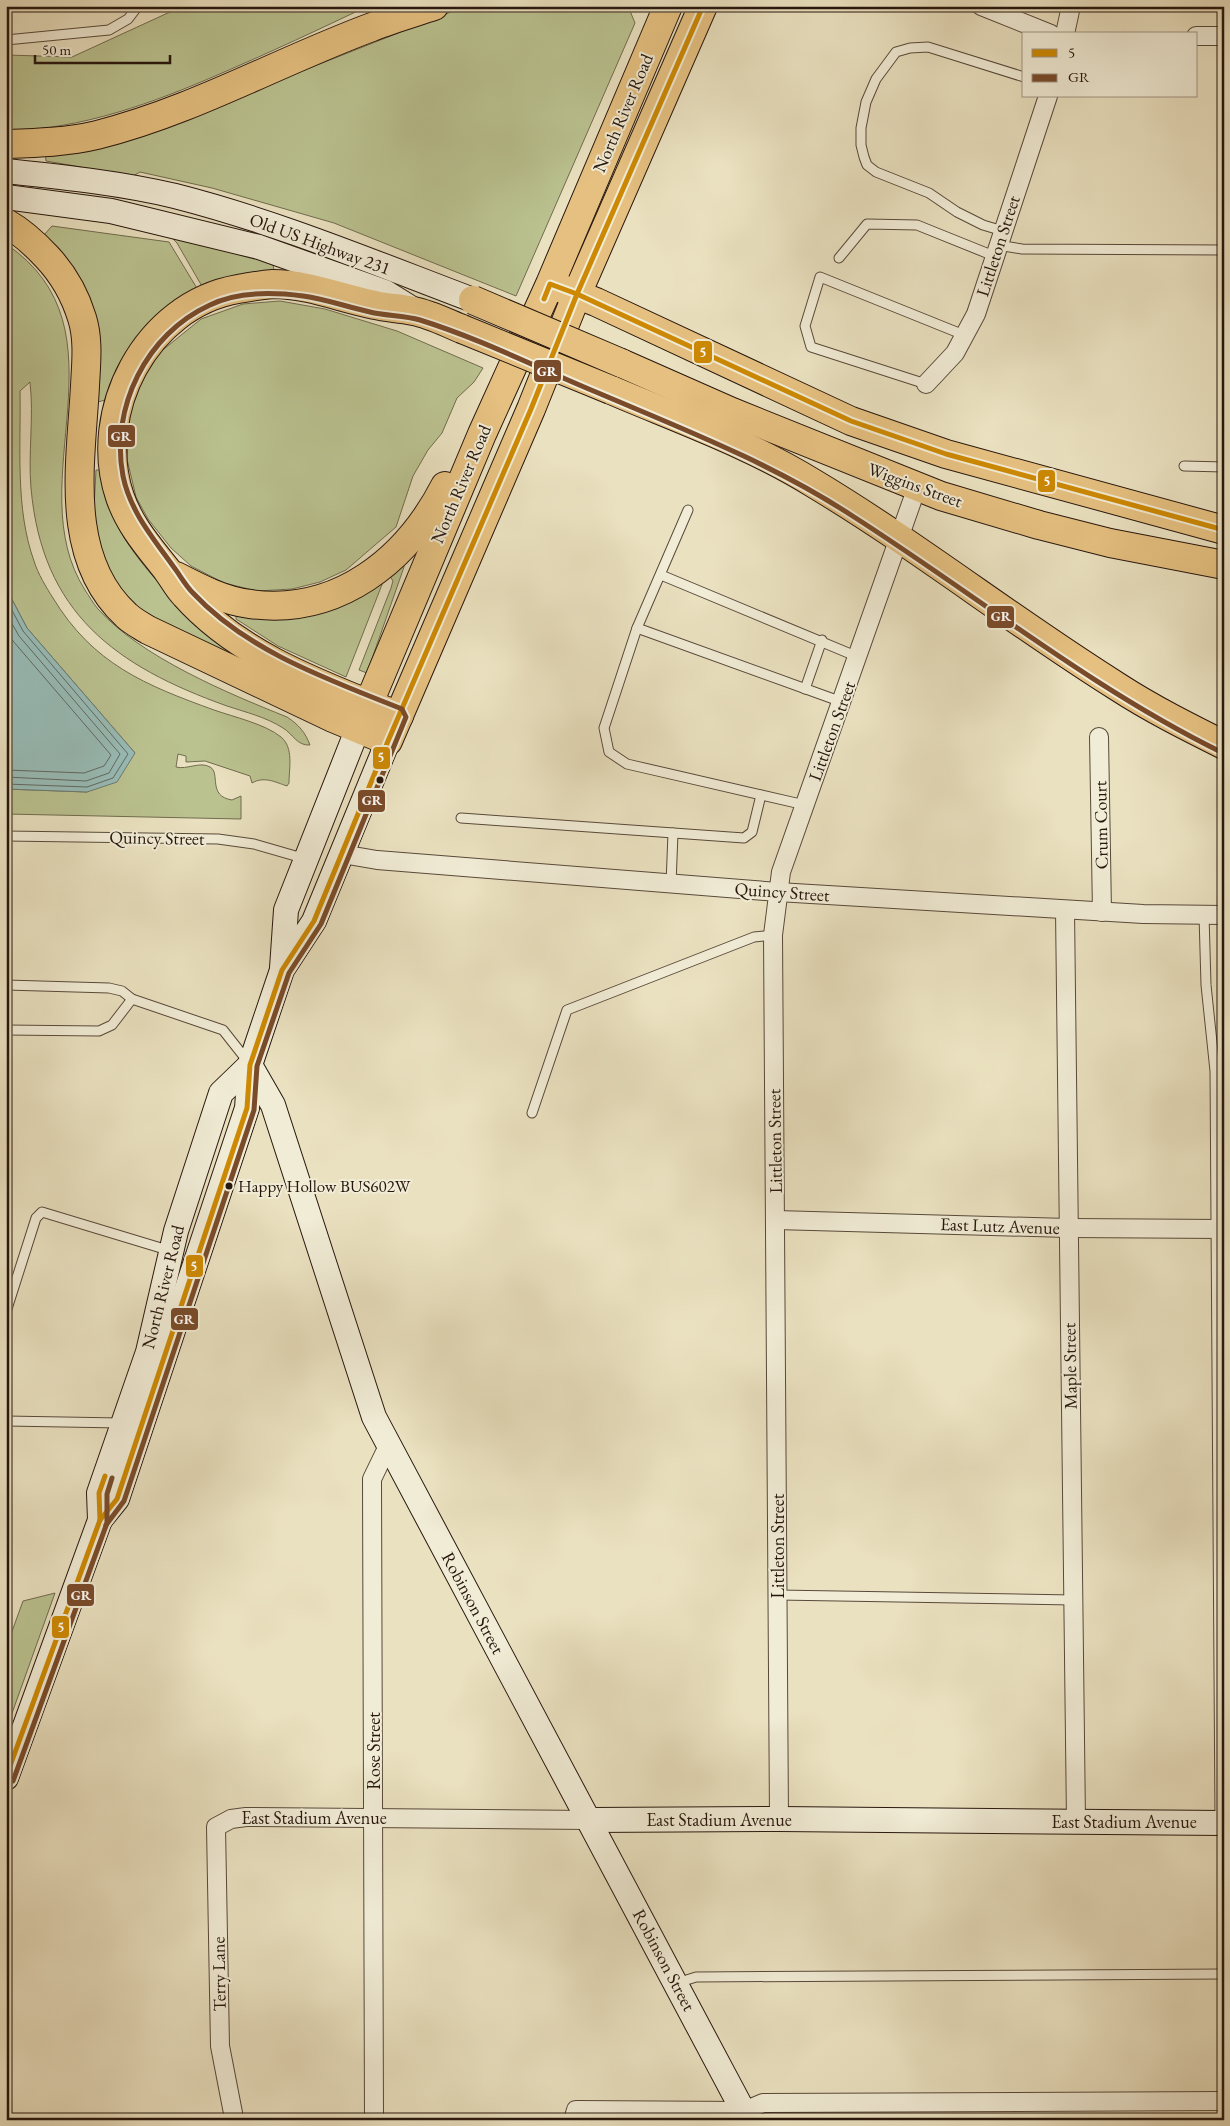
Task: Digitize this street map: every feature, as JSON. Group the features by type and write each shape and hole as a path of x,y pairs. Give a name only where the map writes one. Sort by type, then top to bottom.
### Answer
{"main road":[{"path":"6,144 42,143 95,135 136,124 196,102 372,27 416,6"},
{"path":"372,27 434,6"},
{"path":"645,6 663,18 678,64"},
{"name":"North River Road","path":"6,1778 100,1520 117,1499 247,1108 250,1065 282,970 314,921 388,741 531,409 577,294 703,6"},
{"name":"North River Road","path":"282,970 286,910 363,716 482,434 550,284 663,18"},
{"name":"Old US Highway 231","path":"6,171 105,184 174,196 262,222 473,300 621,363"},
{"name":"Old US Highway 231","path":"6,197 111,211 259,247 385,292 415,311"},
{"path":"6,223 20,231 33,242 60,272 83,319 87,343 80,489 82,532 87,554 97,579 110,598 126,616 148,630 333,718 399,716"},
{"path":"388,741 363,716 289,669 228,634 184,594 129,519 120,497 114,474 112,442 114,416 124,388 139,356 155,335 177,316 206,298 236,289 273,284 314,289 376,306 415,311 711,432 812,482 901,539 1117,687 1174,720 1224,745"},
{"path":"550,284 577,294 850,421 946,454 1224,530"},
{"name":"Wiggins Street","path":"621,363 732,412 917,488 1039,525 1120,545 1224,565"},
{"path":"168,571 217,596 249,604 277,606 306,603 334,594 359,583 400,550 437,502 462,453 482,434"},
{"name":"North River Road","path":"100,1520 99,1493 148,1352 176,1231 221,1093 250,1065"},
{"name":"Robinson Street","path":"250,1065 273,1105 374,1417 746,2115"},
{"name":"East Stadium Avenue","path":"590,1820 779,1819 1222,1823"}],"street":[{"path":"982,6 1045,32"},
{"path":"1065,32 1071,6"},
{"path":"1198,36 1224,36"},
{"name":"Littleton Street","path":"926,384 955,354 976,314 1047,98"},
{"name":"Littleton Street","path":"779,1819 773,935 781,872 901,539 917,488"},
{"name":"Crum Court","path":"1099,738 1102,912"},
{"name":"Quincy Street","path":"342,854 376,860 778,892 1102,912 1224,915"},
{"name":"Maple Street","path":"1065,910 1076,1822"},
{"name":"East Lutz Avenue","path":"776,1220 1068,1228 1220,1229"},
{"name":"Rose Street","path":"374,2120 372,1478 388,1446"},
{"name":"East Stadium Avenue","path":"216,1827 231,1819 246,1817 590,1820"},
{"name":"Terry Lane","path":"216,1827 220,2046 233,2113 232,2120"},
{"path":"573,2120 576,2110 746,2115 764,2103 1224,2101"}],"lane":[{"path":"6,40 108,30 128,19 138,6"},
{"path":"999,244 983,224 957,212 929,193 876,172 867,165 861,145 861,128 866,102 876,79 896,52 910,48 928,47 1022,76"},
{"path":"840,258 867,224 917,225 1022,250 1224,250"},
{"path":"926,384 812,347 806,326 820,277 964,335"},
{"path":"1184,466 1224,467"},
{"path":"688,510 637,628 604,728 609,752 627,764 805,805"},
{"path":"661,575 822,640 858,657"},
{"path":"637,628 842,702"},
{"path":"805,689 822,640"},
{"path":"461,818 744,838 752,832 761,795"},
{"path":"671,884 673,833"},
{"name":"Quincy Street","path":"6,836 218,839 254,844 306,859"},
{"path":"1204,915 1206,985 1215,1071 1220,1229 1222,1823"},
{"path":"532,1113 567,1010 754,937 773,935"},
{"path":"6,985 109,988 122,991 132,999 223,1030 250,1065"},
{"path":"6,1030 99,1031 112,1025 132,999"},
{"path":"6,1312 36,1218 42,1212 171,1251"},
{"path":"6,1421 124,1424"},
{"path":"778,1595 1073,1600"},
{"path":"676,1983 696,1977 1224,1974"}],"green space":[{"path":"183,6 368,6 240,65 144,104 90,120 35,129 6,131 6,55 72,57"},
{"path":"466,6 628,6 635,23 516,296 334,223 212,188 140,172 133,176 46,161 45,151 146,133"},
{"path":"52,226 169,242 198,290 118,369 105,400 98,402 98,352 44,235"},
{"path":"172,238 268,261 273,265 274,270 269,273 203,288 177,243"},
{"path":"6,244 43,279 62,319 69,363 62,503 67,548 85,590 98,609 137,643 212,685 287,717 301,729 310,745 298,742 286,730 270,721 187,690 151,673 119,652 91,629 68,601 51,569 38,532 30,475 30,382 20,391 21,499 28,541 40,576 69,621 85,640 103,656 143,681 189,701 258,725 281,737 288,747 290,758 289,783 287,786 265,780 252,783 250,776 205,761 186,762 186,756 178,754 176,767 206,765 213,770 217,789 224,798 232,800 241,796 241,819 6,814 6,789 87,792 135,753 27,628 6,588"},
{"path":"280,301 325,309 397,331 483,368 474,382 457,398 442,433 428,450 413,476 396,527 346,570 320,582 292,589 257,591 224,583 191,566 171,548 148,519 136,497 127,459 130,410 140,384 159,353 201,319 243,304"},
{"path":"96,470 99,470 102,477 115,521 138,558 166,591 231,653 229,658 187,638 148,615 131,601 117,585 105,565 95,533"},
{"path":"404,564 367,673 359,670 391,588 393,581 388,573"},
{"path":"383,582 346,677 278,646 236,619 236,616 277,619 313,614 347,602"},
{"path":"55,1593 6,1730 6,1648 23,1601"}],"water":[{"path":"6,588 27,628 135,753 117,782 87,792 6,789"}],"transit line":[{"name":"5","path":"100,1520 117,1499 247,1108 250,1065 282,970 314,921 388,741 531,409 577,294 703,6"},
{"name":"5","path":"544,299 550,284 577,294 851,421 946,454 1224,530"},
{"name":"GR","path":"106,1525 124,1501 254,1110 257,1066 289,973 321,924 406,717 402,709 319,675 264,648 215,614 190,590 150,534 137,512 126,489 120,450 122,425 128,400 138,376 151,354 168,334 187,318 210,305 232,297 267,293 303,296 376,313 414,318 487,345 694,433 758,463 821,496 1125,699 1221,752"},
{"name":"5","path":"6,1777 100,1520 99,1493 105,1476"},
{"name":"GR","path":"13,1781 107,1523 107,1494 112,1478"}],"place":[{"name":"Happy Hollow BUS602W","path":"229,1186"}]}
